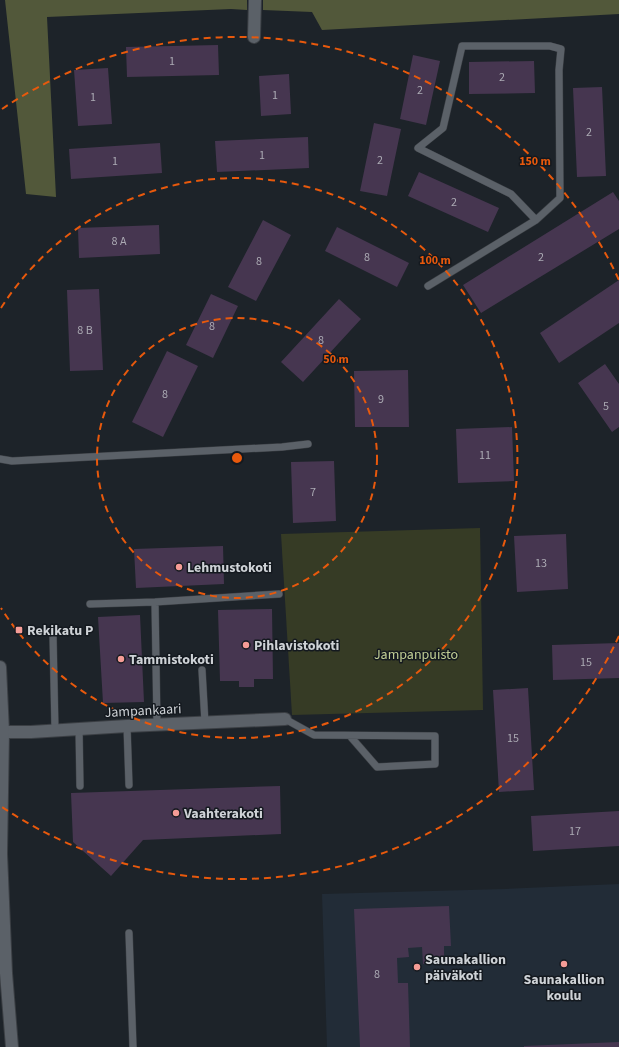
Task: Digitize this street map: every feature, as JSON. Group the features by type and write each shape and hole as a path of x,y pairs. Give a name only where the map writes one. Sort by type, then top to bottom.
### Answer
{"street":[{"path":"254,37 255,0"},
{"path":"0,667 3,732 0,854 6,973 12,1047"},
{"name":"Jampankaari","path":"3,732 31,732 79,728 284,719"}],"lane":[{"path":"428,286 536,220 560,198 559,70 561,49 550,46 462,46 443,128 418,148 511,194 536,220"},
{"path":"0,459 12,461 282,447 308,444"},
{"path":"90,604 155,602 279,594"},
{"path":"155,602 157,725"},
{"path":"53,635 55,730"},
{"path":"202,670 204,722"},
{"path":"284,719 314,735 435,736 435,764 377,767 350,736"},
{"path":"128,726 129,785"},
{"path":"79,728 80,786"},
{"path":"129,933 133,1047"}],"shaded area":[{"name":"Saunakallion päiväkoti","path":"619,884 619,1047 327,1047 322,894"}],"green space":[{"path":"5,0 247,0 247,10 231,9 47,17 56,197 26,194"},
{"path":"263,0 619,0 619,14 322,30 312,12 263,10"},
{"name":"Jampanpuisto","path":"480,528 483,710 292,715 281,534"}],"building":[{"path":"218,45 219,75 127,77 126,47"},
{"path":"413,55 440,61 426,125 400,119"},
{"path":"534,61 535,93 469,94 469,62"},
{"path":"108,68 112,124 78,126 74,70"},
{"path":"289,74 291,114 261,116 259,76"},
{"path":"602,87 606,176 577,177 573,88"},
{"path":"374,123 401,129 387,196 360,191"},
{"path":"308,137 309,168 217,172 215,141"},
{"path":"160,143 162,173 71,179 69,149"},
{"path":"419,172 499,208 488,232 408,196"},
{"path":"613,192 619,201 619,229 481,313 463,285"},
{"path":"263,220 291,235 256,301 228,287"},
{"path":"159,225 160,254 79,258 78,228"},
{"path":"337,227 409,263 397,287 325,251"},
{"path":"619,280 619,323 559,363 540,333"},
{"path":"99,289 103,370 70,371 67,290"},
{"path":"211,294 238,306 213,358 186,345"},
{"path":"339,299 361,319 303,382 281,362"},
{"path":"167,351 198,366 163,437 132,422"},
{"path":"605,364 619,384 619,427 612,432 578,383"},
{"path":"408,370 409,427 355,427 354,371"},
{"path":"512,427 514,481 458,483 456,429"},
{"path":"334,461 336,521 293,523 291,462"},
{"path":"566,534 568,589 517,592 514,536"},
{"name":"Lehmustokoti","path":"223,546 224,584 136,588 134,549"},
{"name":"Pihlavistokoti","path":"272,609 273,679 254,679 254,687 239,687 239,681 220,681 218,610"},
{"name":"Tammistokoti","path":"140,615 144,702 103,703 98,617"},
{"path":"619,643 619,678 553,680 552,645"},
{"path":"528,688 534,790 499,792 493,690"},
{"name":"Vaahterakoti","path":"280,786 281,834 143,840 111,876 73,842 71,793"},
{"path":"619,811 619,846 533,851 531,816"},
{"path":"449,906 451,946 444,946 444,963 423,964 422,947 408,948 409,957 397,958 398,983 408,983 410,1047 360,1047 354,909"},
{"path":"619,1042 619,1047 524,1047 524,1046"}],"place":[{"name":"Lehmustokoti","path":"179,567"},
{"name":"Rekikatu P","path":"19,630"},
{"name":"Pihlavistokoti","path":"246,645"},
{"name":"Tammistokoti","path":"121,659"},
{"name":"Vaahterakoti","path":"176,813"},
{"name":"Saunakallion koulu","path":"564,964"},
{"name":"Saunakallion päiväkoti","path":"417,967"}]}
